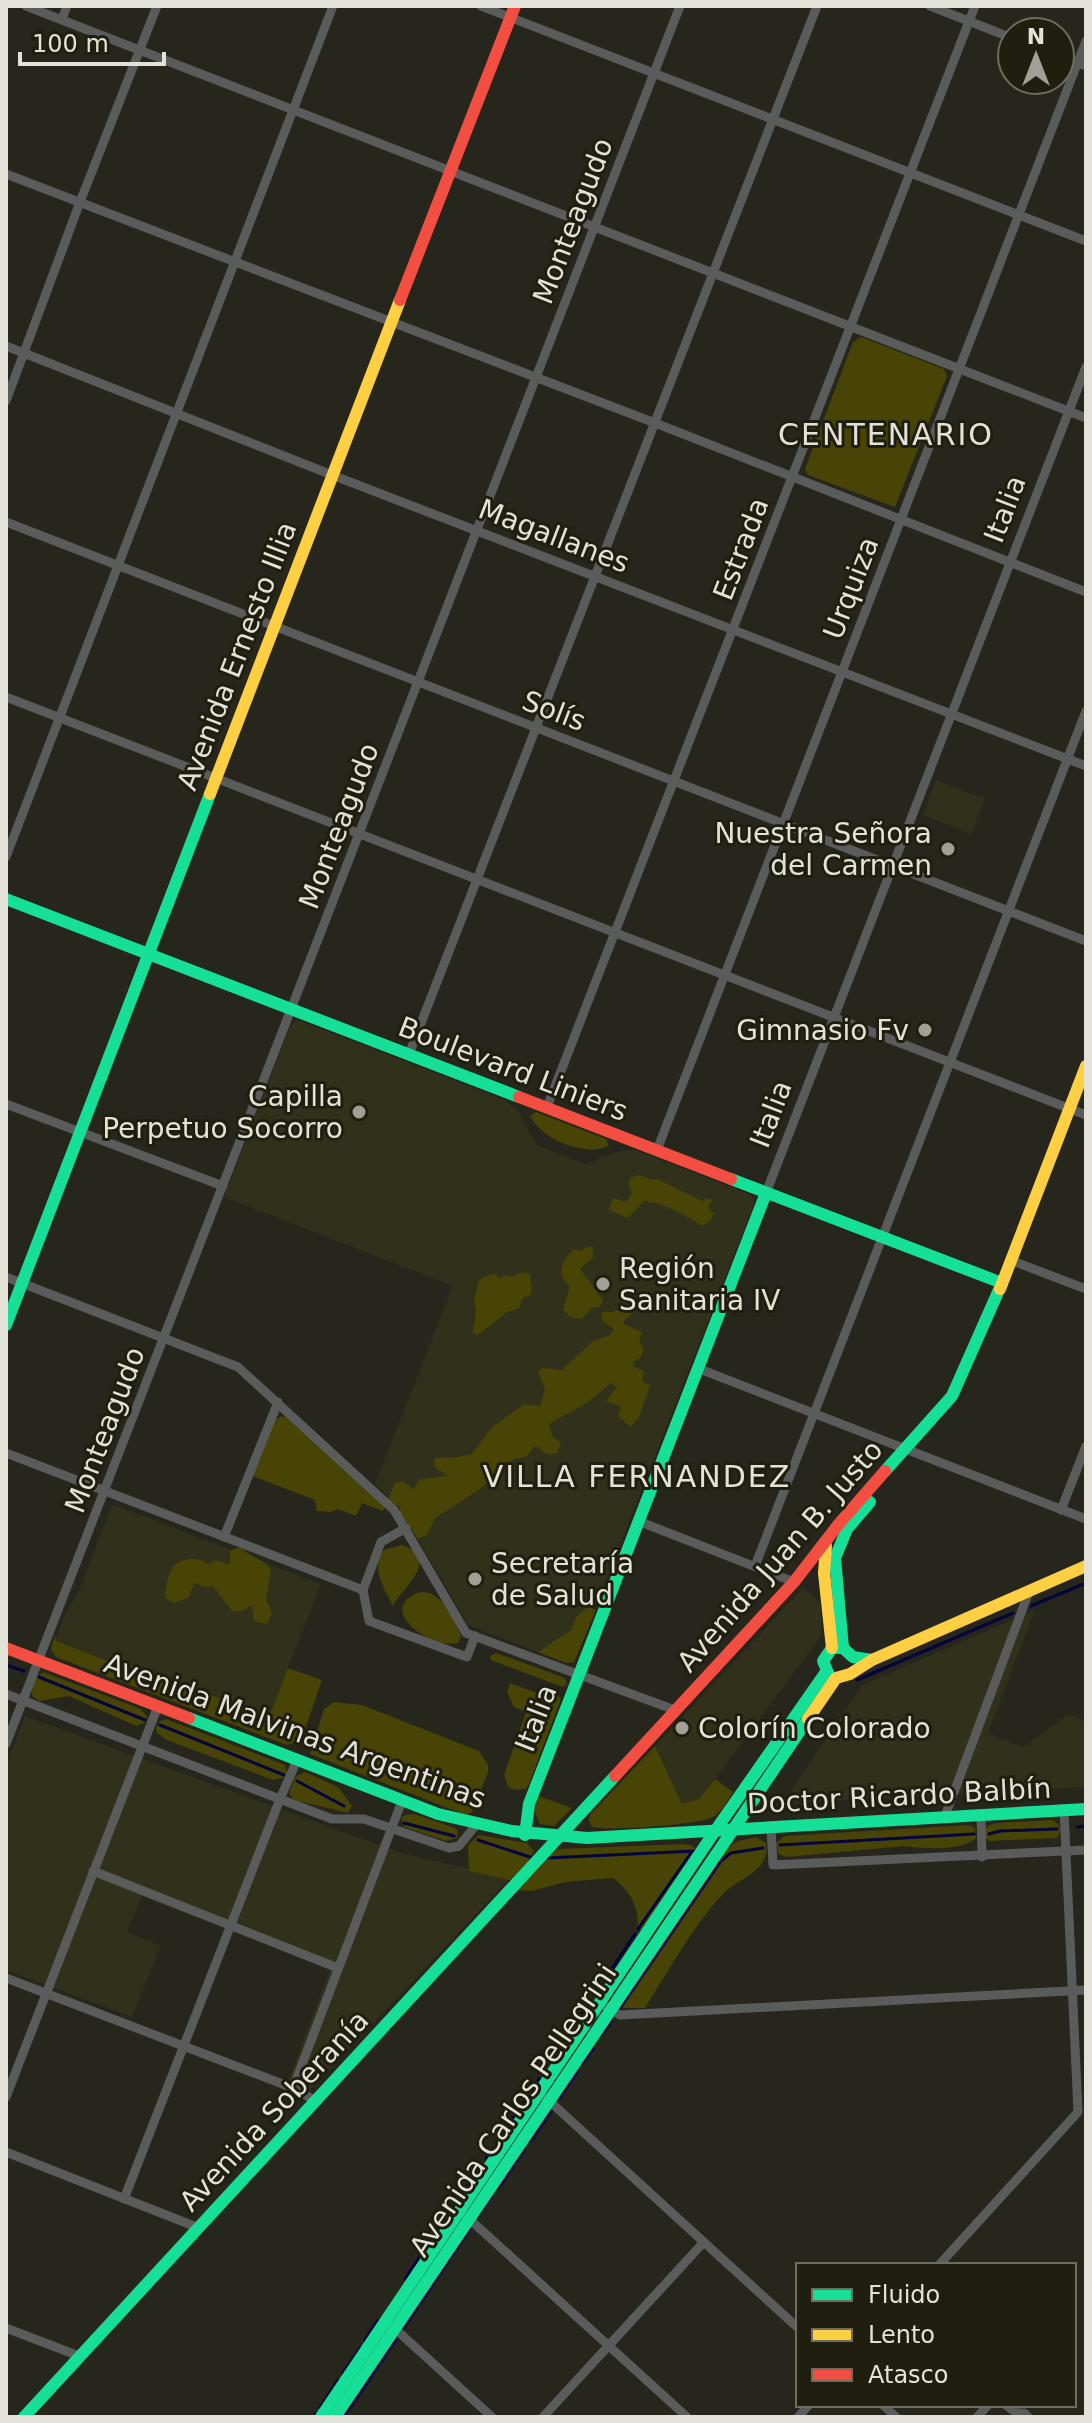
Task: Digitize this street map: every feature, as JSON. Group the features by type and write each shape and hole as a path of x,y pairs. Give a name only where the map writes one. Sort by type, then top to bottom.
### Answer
{"main road":[{"name":"Avenida Ernesto Illia","path":"6,1325 513,12"},
{"name":"Boulevard Liniers","path":"6,899 1002,1283"},
{"name":"Avenida Juan B. Justo","path":"845,1656 835,1558 837,1548 847,1529 952,1396 1002,1283 1086,1066"},
{"name":"Italia","path":"525,1835 529,1804 766,1193"},
{"name":"Avenida Juan B. Justo","path":"558,1837 794,1582 827,1539 909,1452"},
{"path":"827,1539 824,1573 845,1656 846,1677 831,1675 824,1656 845,1656 872,1660 1086,1566"},
{"name":"Avenida Malvinas Argentinas","path":"6,1648 402,1801 476,1825 525,1835 587,1838 715,1831"},
{"name":"Avenida Carlos Pellegrini","path":"605,2006 732,1830 831,1675"},
{"name":"Avenida Carlos Pellegrini","path":"335,2417 391,2325 605,2006 715,1831 831,1675"},
{"name":"Doctor Ricardo Balbín","path":"715,1831 1086,1809"},
{"name":"Avenida Soberanía","path":"24,2417 558,1837"},
{"name":"Avenida Carlos Pellegrini","path":"321,2417 391,2325"}],"street":[{"path":"26,6 1086,418"},
{"path":"62,19 67,6"},
{"path":"6,401 157,6"},
{"path":"6,857 333,6"},
{"path":"481,6 513,12 653,74 1086,241"},
{"name":"Monteagudo","path":"6,1744 680,6"},
{"path":"409,1054 817,6"},
{"path":"930,6 996,32"},
{"name":"Estrada","path":"547,1107 975,6"},
{"name":"Urquiza","path":"657,1150 960,368 1082,64 1086,41"},
{"path":"6,174 902,518 1086,592"},
{"name":"Magallanes","path":"6,346 1086,766"},
{"name":"Italia","path":"766,1193 1086,367"},
{"name":"Solís","path":"6,522 1086,941"},
{"path":"6,697 1086,1115"},
{"path":"755,1566 1086,711"},
{"path":"6,1104 223,1186"},
{"path":"1010,1260 1086,1289"},
{"path":"6,1277 238,1367 382,1497 406,1528 466,1633 675,1710"},
{"path":"697,1368 1086,1519"},
{"path":"224,1537 278,1402"},
{"path":"1061,1510 1086,1446"},
{"path":"6,1453 363,1590"},
{"path":"638,1521 794,1582"},
{"path":"406,1528 381,1542 363,1590 369,1621 467,1657 475,1636"},
{"path":"945,1816 1030,1589"},
{"path":"6,1694 332,1819 364,1819 449,1848 459,1846 476,1825"},
{"path":"6,2097 158,1706"},
{"path":"124,2199 297,1760"},
{"path":"293,2088 402,1801"},
{"path":"941,2263 1078,2112 1064,1810"},
{"path":"981,1814 982,1857"},
{"path":"771,1828 773,1865 1086,1850"},
{"path":"93,1871 338,1968"},
{"path":"6,1978 293,2088 316,2101"},
{"path":"605,2006 620,2015 1086,1990"},
{"path":"544,2098 796,2326"},
{"path":"6,2152 199,2228"},
{"path":"465,2215 687,2417"},
{"path":"543,2417 703,2243"},
{"path":"391,2325 492,2417"},
{"path":"6,2328 79,2356"}],"shaded area":[{"path":"861,337 944,369 947,376 895,507 808,475 805,469 853,342"},
{"path":"936,780 985,799 971,834 923,815"},
{"path":"298,1020 505,1100 519,1112 536,1145 586,1164 619,1151 635,1150 753,1198 754,1204 574,1662 566,1663 468,1625 401,1510 375,1484 453,1286 224,1197 291,1024"},
{"path":"536,1112 606,1139 609,1146 577,1148 554,1139 530,1116"},
{"path":"639,1175 657,1179 702,1201 706,1198 713,1200 708,1207 714,1214 710,1221 702,1226 674,1210 644,1201 628,1218 609,1210 613,1198 626,1202 632,1193 628,1182"},
{"path":"593,1247 593,1257 580,1269 603,1300 600,1307 592,1308 581,1319 571,1317 563,1310 570,1286 561,1272 566,1258 574,1249 581,1251"},
{"path":"523,1272 530,1274 532,1291 529,1296 523,1298 519,1308 507,1312 478,1335 473,1333 474,1300 479,1280 491,1274 496,1274 498,1279"},
{"path":"628,1309 632,1314 624,1320 624,1324 642,1332 639,1341 644,1350 640,1358 633,1362 634,1367 644,1371 642,1381 650,1386 639,1417 631,1427 618,1416 621,1407 606,1401 617,1387 611,1383 587,1403 549,1424 552,1436 561,1443 557,1453 549,1455 535,1446 526,1457 514,1459 480,1489 435,1518 427,1535 418,1539 399,1512 401,1506 394,1505 388,1499 395,1483 403,1481 413,1489 420,1479 448,1476 434,1467 435,1458 472,1454 491,1428 524,1404 540,1406 545,1389 538,1372 542,1368 562,1370 593,1341 610,1335 614,1329 602,1321 602,1312"},
{"path":"282,1416 288,1418 385,1507 383,1511 362,1503 356,1516 338,1509 317,1511 315,1500 253,1476 276,1419"},
{"path":"114,1505 321,1584 269,1717 176,1681 174,1686 55,1641"},
{"path":"402,1545 414,1551 419,1558 419,1566 393,1606 380,1578 378,1563 384,1550"},
{"path":"240,1547 271,1569 266,1599 272,1613 267,1624 254,1621 252,1605 242,1611 232,1611 212,1585 207,1588 194,1583 189,1597 175,1603 165,1598 170,1572 178,1563 194,1559 209,1565 215,1560 230,1565 230,1551"},
{"path":"803,1588 820,1602 822,1635 699,1799 682,1804 655,1746"},
{"path":"420,1592 435,1596 446,1606 461,1635 458,1643 434,1640 422,1634 405,1617 402,1608 407,1599"},
{"path":"588,1607 596,1610 574,1662 566,1663 538,1652 571,1630 576,1617"},
{"path":"1035,1610 988,1733 1023,1747 1069,1714 1086,1722 1086,1787 790,1803 787,1797 862,1685"},
{"path":"55,1634 56,1641 173,1686 175,1681 269,1717 288,1668 322,1680 303,1736 298,1742 287,1745 56,1657 51,1650"},
{"path":"496,1653 565,1678 567,1684 563,1687 491,1660 490,1656"},
{"path":"43,1672 141,1709 147,1717 146,1722 136,1726 69,1696 40,1701 33,1697 32,1686"},
{"path":"510,1683 542,1695 545,1689 557,1693 561,1699 526,1789 508,1787 504,1775 526,1712 514,1707 507,1692"},
{"path":"334,1702 362,1705 479,1751 488,1765 488,1772 472,1812 466,1815 310,1754 324,1709"},
{"path":"25,1716 401,1853 510,1878 302,2099 284,2091 330,1970 142,1896 127,1932 161,1946 132,2017 6,1970 6,1765"},
{"path":"166,1719 285,1765 287,1772 283,1778 273,1780 167,1740 157,1733 156,1728 160,1721"},
{"path":"655,1746 682,1804 699,1799 715,1779 733,1792 722,1809 704,1820 673,1825 592,1827 590,1815"},
{"path":"305,1772 338,1787 352,1806 348,1813 294,1800 289,1793 295,1777"},
{"path":"538,1796 572,1808 554,1826 540,1824 534,1811"},
{"path":"414,1814 455,1828 457,1838 446,1841 404,1827 401,1818"},
{"path":"1053,1820 1059,1825 1057,1838 989,1841 986,1838 986,1827 995,1823"},
{"path":"970,1825 975,1828 976,1838 952,1847 904,1846 787,1857 778,1854 776,1843 784,1836"},
{"path":"479,1835 527,1843 534,1851 525,1866 510,1880 469,1871 468,1845"},
{"path":"756,1837 766,1843 766,1853 759,1867 731,1887 713,1905 645,2008 623,2008 621,2004 723,1850 738,1841"},
{"path":"693,1846 697,1852 643,1931 638,1928 632,1900 613,1878 565,1882 532,1891 515,1890 548,1853 558,1849"}],"waterway":[{"path":"1031,1606 1086,1583"},
{"path":"857,1680 1013,1613"},
{"path":"6,1665 24,1671"},
{"path":"39,1677 145,1720"},
{"path":"160,1725 284,1775"},
{"path":"297,1781 344,1806"},
{"path":"404,1823 454,1836"},
{"path":"1077,1827 1086,1826"},
{"path":"989,1834 1057,1829"},
{"path":"780,1845 974,1834"},
{"path":"478,1840 530,1857"},
{"path":"619,2010 721,1861 731,1853 763,1848"},
{"path":"547,1858 695,1851"},
{"path":"638,1929 691,1853"},
{"path":"609,1973 635,1934"},
{"path":"582,2013 587,2007"},
{"path":"602,2035 612,2020"},
{"path":"568,2035 577,2021"},
{"path":"582,2064 593,2049"},
{"path":"550,2062 555,2055"},
{"path":"559,2099 578,2071"},
{"path":"522,2105 539,2079"},
{"path":"531,2141 552,2110"},
{"path":"499,2139 516,2114"},
{"path":"486,2159 493,2148"},
{"path":"498,2189 525,2149"},
{"path":"458,2200 480,2167"},
{"path":"478,2217 492,2197"},
{"path":"437,2232 453,2207"},
{"path":"404,2328 470,2229"},
{"path":"425,2250 433,2237"},
{"path":"405,2279 421,2255"},
{"path":"365,2340 378,2320"},
{"path":"344,2417 398,2337"},
{"path":"343,2373 361,2347"},
{"path":"320,2408 338,2380"}],"traffic: fast":[{"path":"6,1325 210,794"},
{"path":"6,899 519,1097"},
{"path":"731,1179 1002,1283"},
{"path":"525,1835 529,1804 766,1193"},
{"path":"885,1471 952,1396 1002,1283"},
{"path":"843,1648 835,1558 847,1529 870,1502"},
{"path":"829,1675 823,1661 832,1648 843,1648 853,1657 872,1660"},
{"path":"321,2417 715,1831 826,1672"},
{"path":"189,1718 438,1814 512,1831 587,1838 1086,1809"},
{"path":"335,2417 808,1719"},
{"path":"24,2417 615,1776"}],"traffic: slow":[{"path":"210,794 400,300"},
{"path":"1000,1289 1086,1066"},
{"path":"826,1546 824,1573 832,1648"},
{"path":"808,1719 836,1678 1086,1566"}],"traffic: jam":[{"path":"400,300 515,6"},
{"path":"519,1097 731,1179"},
{"path":"615,1776 794,1582 885,1471"},
{"path":"6,1648 189,1718"}],"place":[{"name":"Nuestra Señora del Carmen","path":"948,849"},
{"name":"Gimnasio Fv","path":"925,1030"},
{"name":"Capilla Perpetuo Socorro","path":"359,1112"},
{"name":"Región Sanitaria IV","path":"603,1284"},
{"name":"Secretaría de Salud","path":"475,1579"},
{"name":"Colorín Colorado","path":"682,1728"}],"district":[{"name":"CENTENARIO","path":"886,434"},
{"name":"VILLA FERNANDEZ","path":"637,1476"}]}
